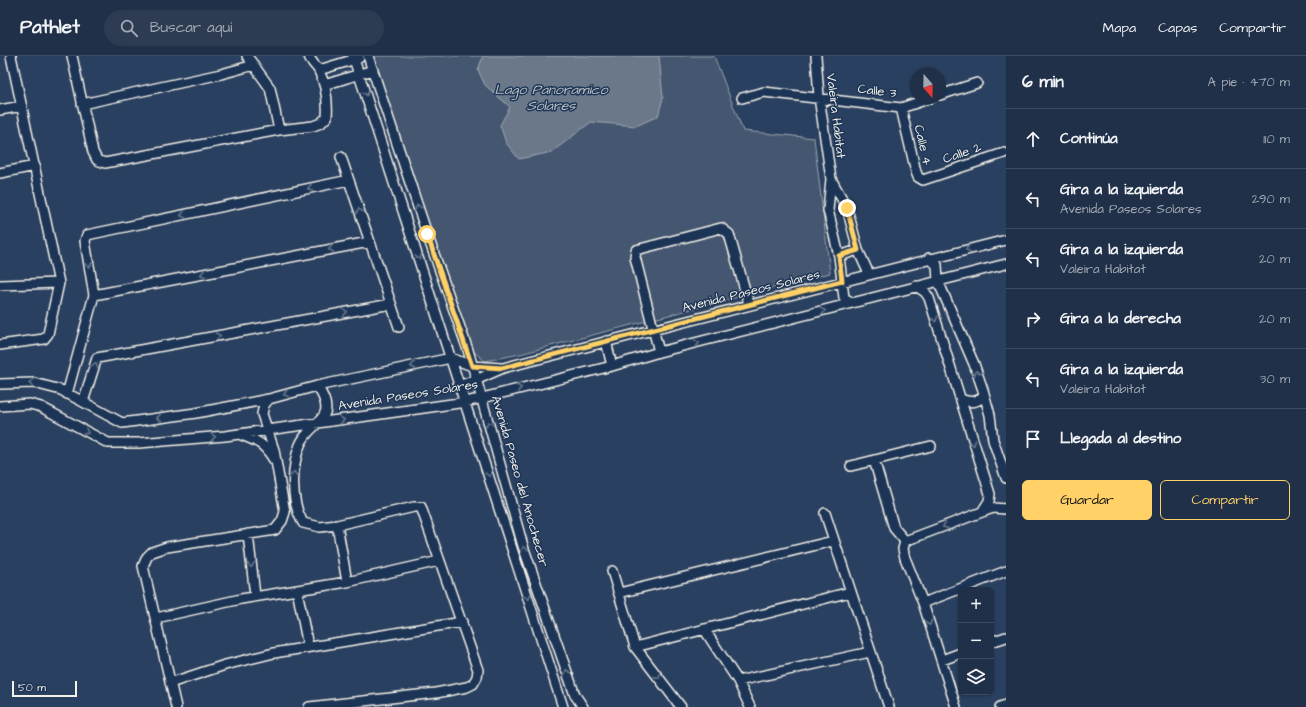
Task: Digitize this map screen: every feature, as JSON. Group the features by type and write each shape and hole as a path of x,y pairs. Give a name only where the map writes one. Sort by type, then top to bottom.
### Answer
{"street":[{"path":"0,345 44,339 48,334 59,283 11,56"},
{"path":"72,56 93,152 97,160 105,163 279,130 313,126 321,123 327,117 327,99 319,70 309,56"},
{"path":"247,56 270,88 279,130"},
{"path":"319,70 354,58 368,56"},
{"name":"Avenida Paseo del Anochecer","path":"368,56 472,366 523,546 576,695 583,707"},
{"name":"Valeira Habitat","path":"816,56 819,97 831,179 828,210 839,256 842,281 841,289 844,298 853,303"},
{"name":"Avenida Paseo del Anochecer","path":"354,58 461,385 563,707"},
{"path":"82,104 221,74 254,65"},
{"path":"324,85 373,70"},
{"path":"946,93 977,83"},
{"name":"Calle 3","path":"742,98 764,92 819,97 901,108 913,104"},
{"path":"0,110 22,106"},
{"name":"Calle 4","path":"901,108 918,177 923,180 929,178"},
{"name":"Calle 2","path":"929,178 1004,153"},
{"path":"340,157 399,326"},
{"path":"0,173 34,166"},
{"name":"Valeira Habitat","path":"831,179 847,208 858,250 869,274"},
{"path":"68,394 94,295 85,241 87,235 349,180"},
{"path":"659,352 635,257 636,250 721,228 726,230 729,234 748,304"},
{"name":"Avenida Paseos Solares","path":"461,385 502,368 929,258 1006,240"},
{"path":"94,295 369,242"},
{"path":"839,256 858,250"},
{"path":"929,258 937,266 938,281 974,364 990,415 993,440 1006,478"},
{"name":"Avenida Paseos Solares","path":"0,406 30,404 41,407 108,443 139,443 238,434 466,402 481,397 612,366 659,352 1006,264"},
{"path":"0,285 59,283"},
{"path":"916,286 925,292 929,298 990,494 989,501 982,512"},
{"path":"83,402 97,358 391,304"},
{"path":"606,341 612,366"},
{"name":"Avenida Paseos Solares","path":"0,384 34,383 61,390 122,423 268,399 317,386 452,358 472,366 502,368"},
{"path":"309,707 436,693 472,684 477,677 478,670 421,507 414,507 337,525 320,527 303,523 297,513 293,470 300,444 308,433 320,422 326,408 325,398 317,386"},
{"path":"961,399 974,402 980,400 984,395"},
{"path":"176,707 143,566 147,557 152,552 167,547 275,530 282,521 285,512 274,450 262,414 264,405 268,399"},
{"path":"238,434 259,442 268,450 276,465"},
{"path":"851,466 931,446"},
{"path":"874,460 894,528 905,541"},
{"path":"905,541 993,508 1006,509"},
{"path":"825,513 887,707"},
{"path":"337,525 347,582"},
{"path":"248,534 255,596"},
{"path":"619,593 833,540"},
{"path":"905,541 903,549 905,558 942,660 956,707"},
{"path":"156,618 255,596 347,582 439,561"},
{"path":"612,570 634,647 681,707"},
{"path":"922,603 1006,571"},
{"path":"297,590 308,646"},
{"path":"634,647 850,592"},
{"path":"170,682 225,665 308,646 462,622"},
{"path":"704,629 738,681 750,707"},
{"path":"994,641 1006,637"},
{"path":"738,681 870,652"},
{"path":"942,660 958,654"},
{"path":"1000,707 1006,705"}],"shaded area":[{"path":"371,56 714,56 743,131 814,138 830,273 520,354 485,361 473,351"}],"water":[{"name":"Lago Panoramico Solares","path":"483,56 659,56 663,98 658,116 636,126 591,122 552,152 519,159 506,143 500,125 510,107 485,85 478,70"}],"route":[{"path":"427,234 468,350 472,366 502,368 842,281 839,256 858,250 854,229 847,208"}]}
